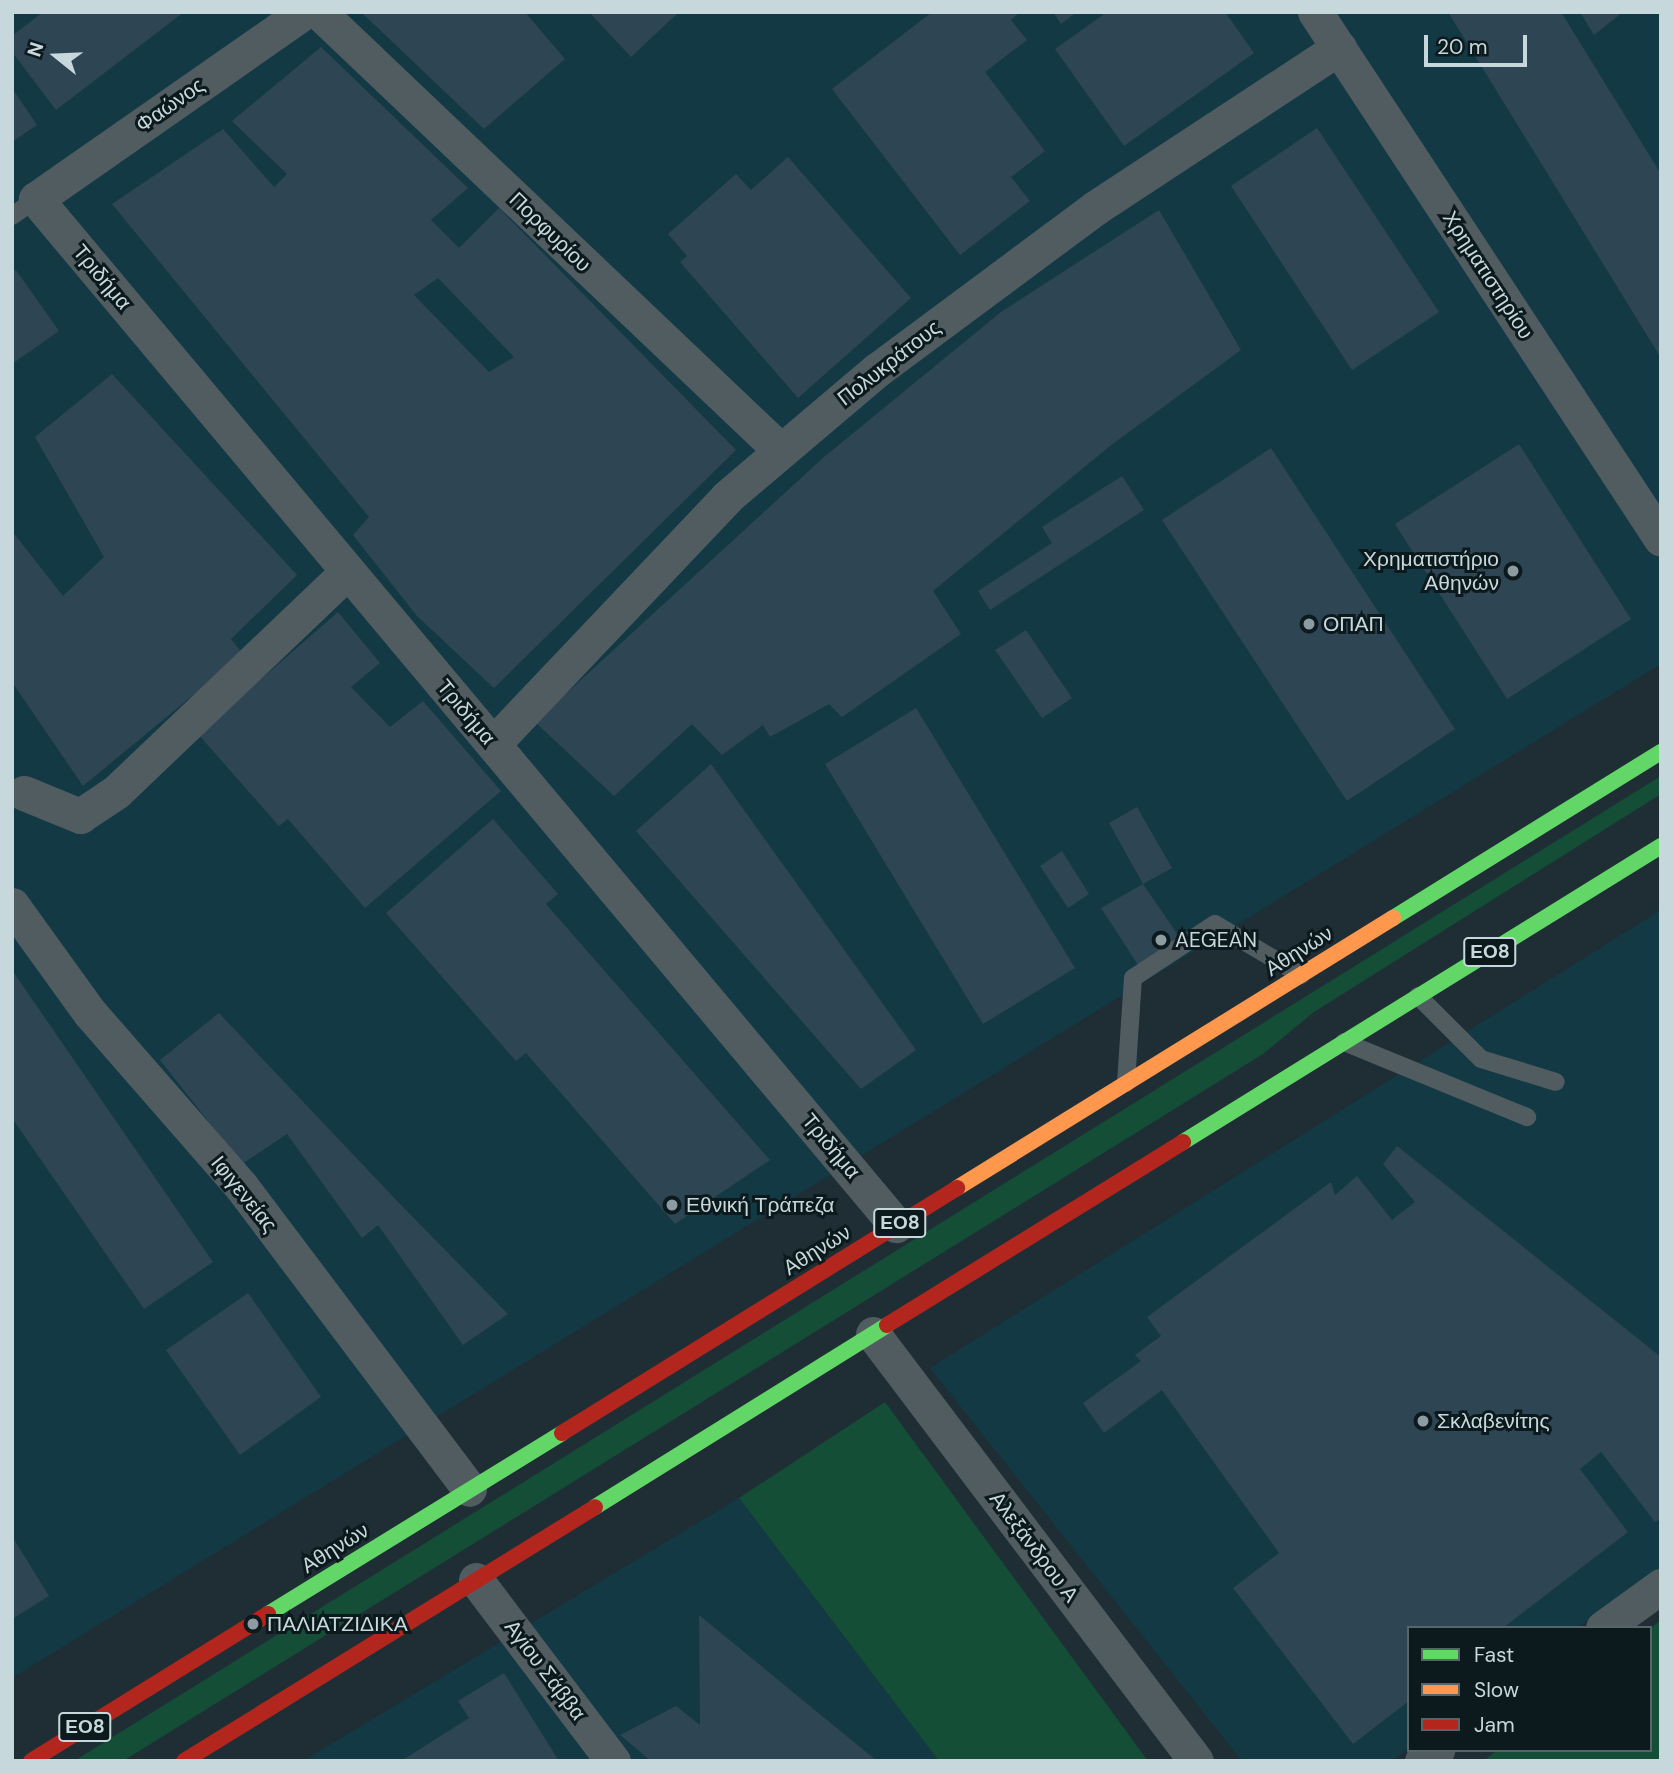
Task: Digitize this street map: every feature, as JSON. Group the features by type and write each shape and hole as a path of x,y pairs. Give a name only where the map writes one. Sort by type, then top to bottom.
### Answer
{"highway":[{"name":"Αθηνών","path":"31,1761 1661,752"},
{"name":"ΕΟ8","path":"189,1760 1661,846"}],"street":[{"name":"Φαώνος","path":"24,207 304,12"},
{"name":"Πορφυρίου","path":"319,12 782,451"},
{"name":"Χρηματιστηρίου","path":"1319,14 1661,539"},
{"name":"Πολυκράτους","path":"494,744 727,497 877,370 1095,208 1339,48"},
{"name":"Τριδήμα","path":"24,207 348,571 897,1225"},
{"path":"16,793 80,816 116,792 348,571"},
{"name":"Ιφιγενείας","path":"12,905 90,1013 241,1186 469,1489"},
{"name":"Αλεξάνδρου Α","path":"873,1334 1196,1761"},
{"name":"Αγίου Σάββα","path":"476,1580 613,1761"},
{"path":"1607,1626 1661,1586"}],"lane":[{"path":"1126,1083 1133,978 1215,924 1301,975"},
{"path":"1418,996 1480,1059 1556,1082"},
{"path":"1344,1042 1527,1116"}],"shaded area":[{"path":"12,12 1661,12 1661,664 12,1678"},
{"path":"1661,910 1661,1568 1580,1626 1407,1626 1407,1749 1391,1761 1242,1761 930,1368"},
{"path":"739,1498 939,1761 303,1761"}],"green space":[{"path":"1661,776 1661,794 1314,1012 1263,1054 123,1761 74,1761"},
{"path":"885,1402 1148,1761 939,1761 739,1498"},
{"path":"1661,1620 1661,1761 1484,1761 1495,1752 1652,1752 1652,1627"}],"building":[{"path":"43,12 184,12 56,110 12,52 12,36"},
{"path":"361,12 525,12 565,59 484,129"},
{"path":"589,12 679,12 631,57"},
{"path":"932,12 1020,12 1011,20 1027,40 985,72 1045,151 1011,177 1030,201 960,255 832,89"},
{"path":"1053,12 1077,12 1061,24"},
{"path":"1107,12 1225,12 1254,53 1124,146 1055,49"},
{"path":"1448,12 1561,12 1661,174 1661,358"},
{"path":"1580,12 1623,12 1594,35"},
{"path":"321,47 468,188 431,220 459,248 499,208 736,450 494,688 417,616 353,535 369,517 112,204 223,129 274,187 287,174 232,121","holes":["438,278 514,357 489,372 414,295"]},
{"path":"12,88 37,125 12,142"},
{"path":"1317,128 1439,312 1352,370 1231,186"},
{"path":"788,157 911,298 798,398 680,262 687,256 668,234 736,174 751,190"},
{"path":"1159,210 1241,350 1110,446 933,591 961,634 842,717 829,704 770,737 763,725 722,755 692,724 614,796 535,722 824,457 1001,312"},
{"path":"16,270 59,331 12,364 12,272"},
{"path":"112,374 297,575 231,639 243,654 83,786 12,682 12,531 63,596 104,557 35,437"},
{"name":"Χρηματιστήριο Αθηνών","path":"1519,444 1631,619 1507,699 1395,524"},
{"name":"ΟΠΑΠ","path":"1271,448 1455,729 1347,801 1162,520"},
{"path":"1122,476 1144,510 990,610 978,591 1052,543 1042,527"},
{"path":"338,612 380,663 351,687 390,727 423,701 501,791 365,908 288,819 279,826 198,734"},
{"path":"1026,630 1072,698 1042,718 995,650"},
{"path":"916,708 1075,968 983,1024 825,764"},
{"path":"711,764 916,1050 861,1089 636,831"},
{"path":"1137,807 1172,868 1143,884 1109,823"},
{"path":"493,819 558,894 546,904 770,1160 675,1224 526,1053 516,1061 386,913"},
{"path":"1062,851 1089,894 1068,908 1040,866"},
{"path":"1143,884 1180,938 1138,965 1101,908"},
{"path":"12,970 213,1262 144,1309 12,1118"},
{"path":"219,1013 508,1314 463,1345 378,1225 362,1238 287,1134 242,1164 160,1060"},
{"name":"Σκλαβενίτης","path":"1397,1146 1661,1357 1661,1518 1655,1522 1601,1452 1580,1469 1628,1532 1506,1626 1407,1626 1407,1703 1353,1744 1233,1588 1279,1553 1162,1390 1104,1433 1083,1403 1141,1361 1135,1355 1161,1336 1147,1317 1331,1182 1335,1195 1357,1176 1392,1220 1415,1202 1383,1164"},
{"path":"248,1293 321,1397 240,1455 166,1350"},
{"path":"12,1536 49,1596 12,1619"},
{"path":"699,1615 877,1761 651,1761 620,1735 676,1706 700,1725"},
{"path":"504,1673 559,1761 401,1761 469,1718 458,1701"}],"traffic: fast":[{"path":"1393,918 1661,752"},
{"path":"1183,1142 1661,846"},
{"path":"595,1507 887,1325"},
{"path":"268,1614 562,1433"}],"traffic: slow":[{"path":"957,1188 1393,918"}],"traffic: jam":[{"path":"887,1325 1183,1142"},
{"path":"562,1433 957,1188"},
{"path":"184,1761 595,1507"},
{"path":"31,1761 268,1614"}],"place":[{"name":"Χρηματιστήριο Αθηνών","path":"1513,571"},
{"name":"ΟΠΑΠ","path":"1309,624"},
{"name":"AEGEAN","path":"1161,940"},
{"name":"Εθνική Τράπεζα","path":"672,1205"},
{"name":"Σκλαβενίτης","path":"1423,1421"},
{"name":"ΠΑΛΙΑΤΖΙΔΙΚΑ","path":"253,1624"}]}
